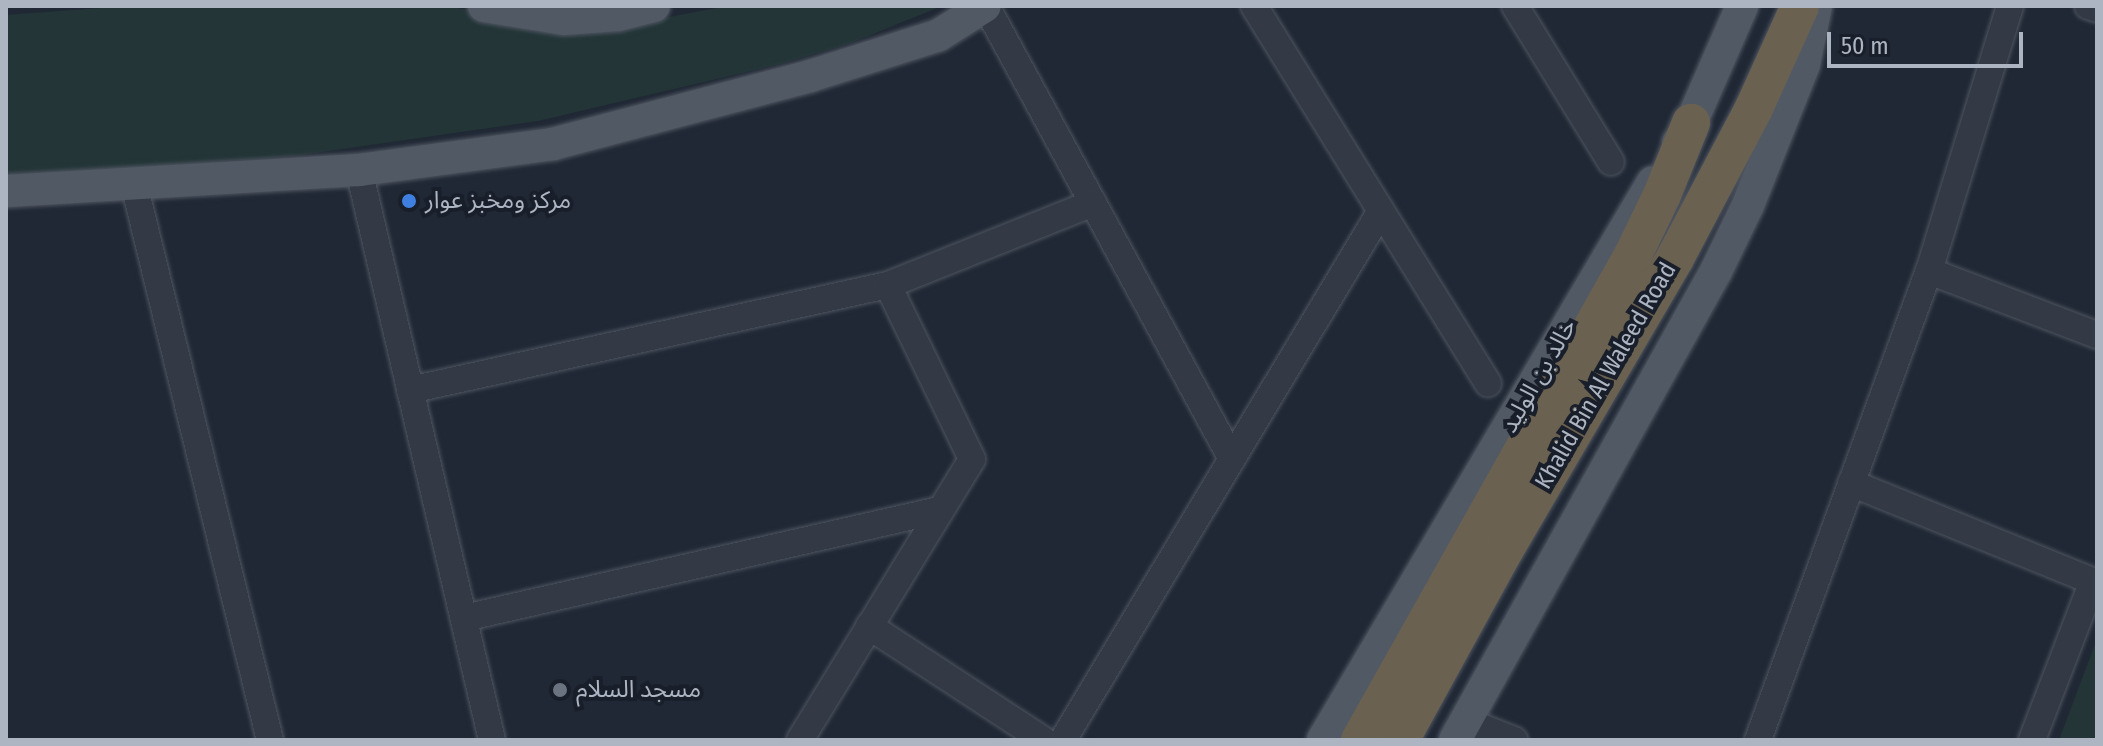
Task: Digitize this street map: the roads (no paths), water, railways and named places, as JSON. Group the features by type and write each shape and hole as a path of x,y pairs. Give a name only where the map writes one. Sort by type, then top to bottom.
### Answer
{"highway":[{"name":"Khalid Bin Al Waleed Road","path":"1360,740 1418,670 1675,258 1754,108 1800,6"},
{"name":"Khalid Bin Al Waleed Road","path":"1400,740 1418,670 1633,255 1662,195 1691,123"}],"main road":[{"path":"504,7 564,19 618,15 654,6"},
{"path":"6,191 359,170 553,144 810,76 939,35 986,6"},
{"name":"خالد بن الوليد","path":"1323,740 1634,211 1691,123 1742,6"},
{"path":"1460,731 1722,258 1748,205 1804,64 1816,6"}],"street":[{"path":"986,6 1232,459"},
{"path":"1254,6 1488,383"},
{"path":"1515,6 1611,162"},
{"path":"1758,740 1929,271 2010,6"},
{"path":"2088,6 2097,9"},
{"path":"359,170 492,740"},
{"path":"134,184 270,740"},
{"path":"410,390 888,285 1093,203"},
{"path":"1063,740 1381,211"},
{"path":"1929,271 2097,335"},
{"path":"800,740 972,459 888,285"},
{"path":"1851,483 2095,582 2032,740"},
{"path":"464,618 940,510"},
{"path":"869,626 1043,740"},
{"path":"1460,731 1514,740"}],"place":[{"name":"مركز ومخبز عوار","path":"409,201"},
{"name":"مسجد السلام","path":"560,690"}]}
